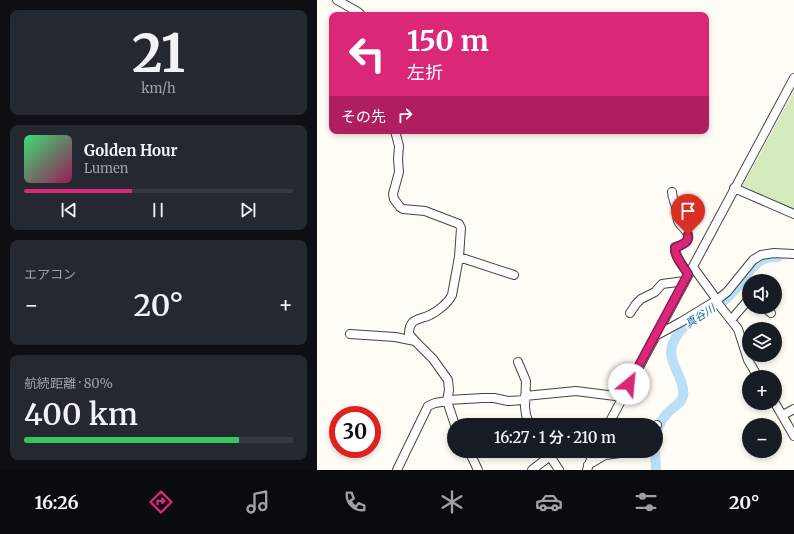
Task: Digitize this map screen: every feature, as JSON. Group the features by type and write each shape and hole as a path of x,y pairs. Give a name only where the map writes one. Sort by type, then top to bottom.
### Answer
{"street":[{"path":"337,0 357,12"},
{"path":"612,418 794,78"},
{"path":"396,134 399,146 399,172 393,194 394,199 403,209 425,211 459,224 461,228 462,235 459,257 451,296 449,300 431,314 415,320 411,325 409,334 433,359 448,380 449,390 447,401 453,418"},
{"path":"734,188 794,214"},
{"path":"672,192 672,198 677,209 679,222 688,235 687,242 675,248 677,258 682,262 687,278"},
{"path":"655,336 717,300 727,292 744,270 761,255 774,253 794,254"},
{"path":"459,257 514,275"},
{"path":"693,267 738,329 748,360 754,370"},
{"path":"630,313 641,299 655,292 662,284 687,278"},
{"path":"731,320 742,307"},
{"path":"350,334 395,337 415,341"},
{"path":"518,362 526,381 525,398 527,418"},
{"path":"397,470 428,406 435,402 483,398 508,401 576,391 623,397"},
{"path":"783,415 794,409"},
{"path":"780,410 794,436"},
{"path":"472,458 478,470"},
{"path":"532,470 542,458"},
{"path":"551,458 559,470"},
{"path":"587,467 600,458"}],"green space":[{"path":"794,91 794,211 744,191 742,187"}],"waterway":[{"name":"真谷川","path":"663,419 680,402 683,396 682,383 673,363 671,350 678,334 690,322 728,297 751,269 760,261 766,258 778,257"},
{"name":"真谷川","path":"655,458 656,470"}],"route":[{"path":"629,384 688,274 682,262 677,258 675,251 675,248 687,242 688,235"}]}
